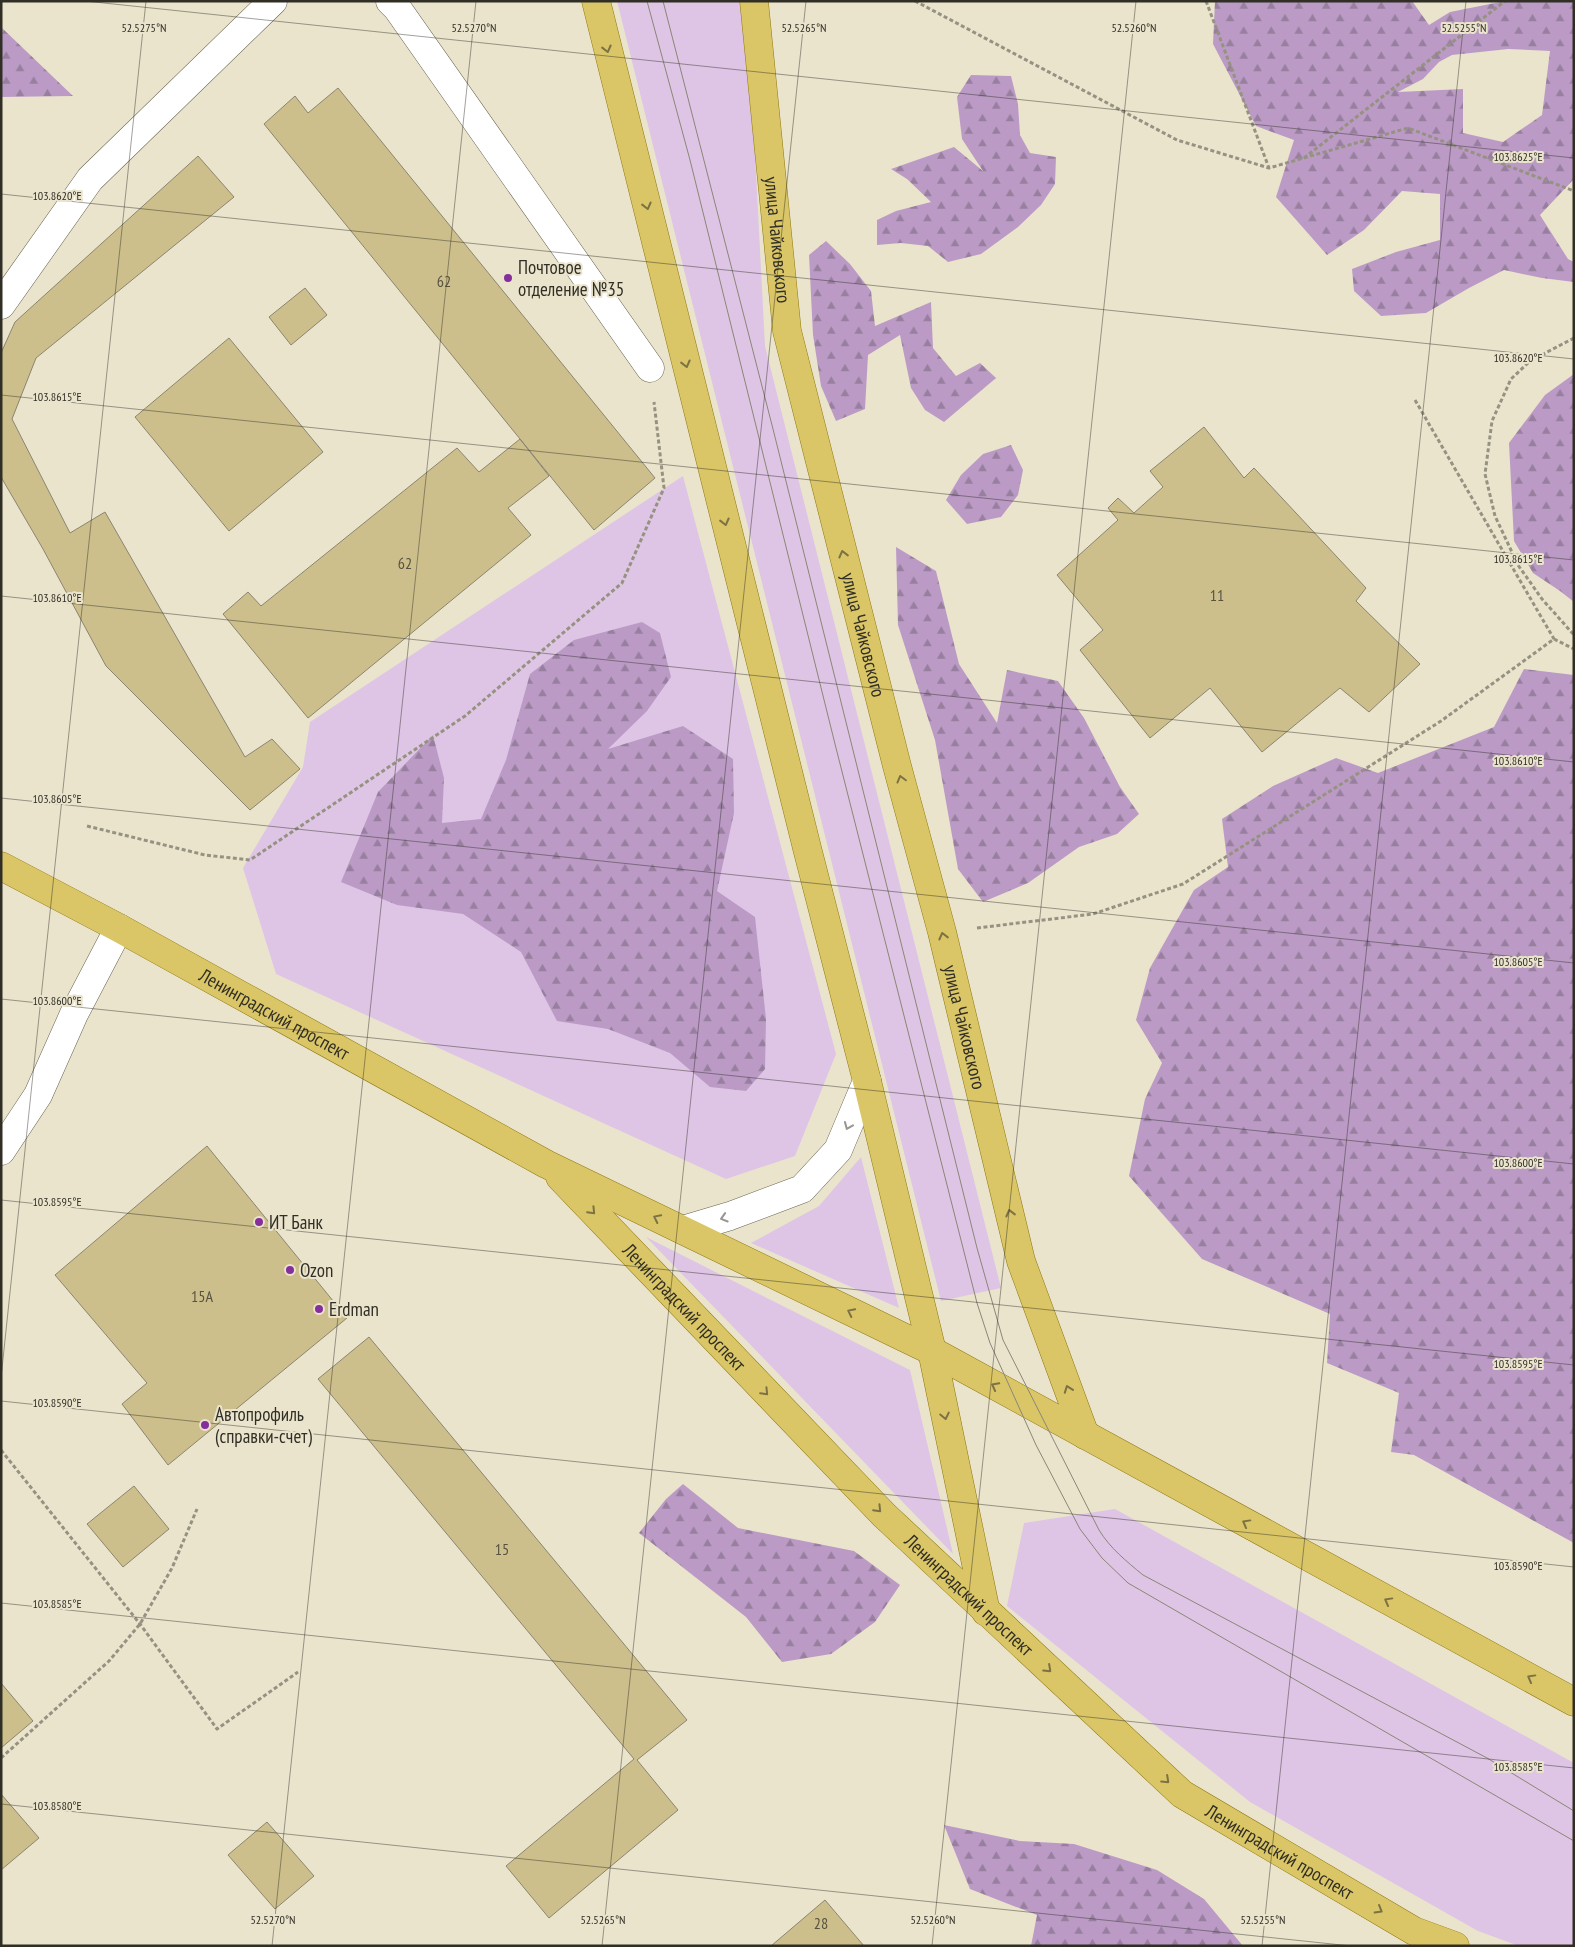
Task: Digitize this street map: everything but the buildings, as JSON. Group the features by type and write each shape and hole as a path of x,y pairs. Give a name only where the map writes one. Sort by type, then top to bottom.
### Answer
{"main road":[{"path":"596,1 805,842 867,1081 932,1352 986,1612"},
{"name":"улица Чайковского","path":"754,1 787,332 897,766 942,932 1021,1261 1085,1435"},
{"name":"Ленинградский проспект","path":"1,866 119,928 546,1164 932,1352 1574,1702"},
{"name":"Ленинградский проспект","path":"546,1164 884,1515 1182,1794 1414,1931 1455,1946"}],"street":[{"path":"1,305 90,179 273,1"},
{"path":"390,1 397,8 650,368"},
{"path":"1,1151 38,1095 74,1014 119,928"},
{"path":"683,1230 730,1216 802,1189 838,1150 867,1081"}],"path":[{"path":"915,1 1177,140 1270,168 1408,128 1574,191"},
{"path":"1206,1 1270,168"},
{"path":"1303,159 1505,1"},
{"path":"1574,338 1530,360 1511,379 1492,421 1485,474 1495,516 1518,565 1542,599 1574,635"},
{"path":"87,826 205,855 250,860 466,716 622,584 664,488 650,368"},
{"path":"1415,400 1554,639 1574,649"},
{"path":"942,932 1093,914 1183,884 1441,721 1554,639"},
{"path":"1,1450 140,1624 217,1729 298,1672"},
{"path":"1,1758 109,1661 140,1624 172,1568 197,1509"}],"shaded area":[{"path":"617,1 747,1 765,346 1001,1288 941,1301"},
{"path":"683,476 836,1054 795,1156 726,1179 276,974 243,868 303,767 310,722"},
{"path":"861,1157 899,1308 751,1243 819,1206"},
{"path":"646,1237 910,1370 953,1554"},
{"path":"1115,1509 1574,1763 1574,1946 1519,1946 1478,1931 1250,1802 1007,1606 1024,1523"}],"green space":[{"path":"1215,1 1412,1 1429,25 1450,12 1505,1 1574,1 1574,179 1540,215 1568,259 1574,262 1574,282 1504,270 1426,313 1381,316 1354,291 1352,269 1396,252 1440,240 1440,194 1402,191 1364,230 1327,255 1276,197 1294,140 1256,126 1213,44","holes":["1508,49 1550,51 1542,115 1503,142 1463,133 1463,89 1398,92 1423,79 1439,62 1452,55"]},
{"path":"1,27 73,96 1,97"},
{"path":"971,75 1011,76 1018,104 1020,135 1030,153 1056,157 1055,184 1041,205 1018,227 981,254 948,262 928,246 901,243 877,245 877,220 896,211 931,202 907,179 891,169 954,147 983,171 962,139 957,97"},
{"path":"826,241 850,264 871,291 875,326 931,302 933,348 956,376 980,363 996,378 944,422 925,410 911,388 900,335 868,355 865,409 836,421 821,386 813,335 809,255"},
{"path":"1574,374 1574,602 1533,573 1514,541 1509,443 1545,395"},
{"path":"1011,445 1023,470 1018,495 1001,517 967,524 946,500 961,475 983,454"},
{"path":"896,547 936,571 959,664 997,723 1007,670 1058,681 1084,718 1120,787 1139,814 1117,834 1079,847 1028,883 983,902 958,869 935,740 898,625"},
{"path":"642,622 660,633 671,677 647,711 608,749 683,726 733,759 734,813 717,891 755,917 766,1019 765,1069 746,1091 710,1087 670,1053 608,1029 557,1021 521,952 463,914 397,905 341,882 378,792 433,735 444,778 442,823 481,819 506,760 530,674 574,640"},
{"path":"1524,669 1574,675 1574,1543 1414,1455 1391,1452 1399,1393 1327,1363 1330,1314 1202,1259 1129,1176 1145,1099 1162,1063 1136,1020 1150,968 1194,890 1228,867 1222,819 1273,786 1336,758 1378,773 1494,727"},
{"path":"683,1484 738,1528 854,1551 900,1585 875,1622 831,1654 782,1662 746,1617 639,1533 666,1499"},
{"path":"944,1825 1020,1841 1074,1844 1157,1870 1204,1899 1243,1946 1031,1946 1037,1915 970,1889"}],"tram line":[{"path":"647,1 690,160 835,744 977,1303 990,1343 1036,1445 1080,1529 1102,1558 1128,1583 1574,1841"},
{"path":"663,1 773,429 977,1248 1003,1340 1103,1537 1143,1575 1487,1758 1574,1811"}],"place":[{"name":"Почтовое отделение №35","path":"508,278"},
{"name":"ИТ Банк","path":"259,1222"},
{"name":"Ozon","path":"290,1270"},
{"name":"Erdman","path":"319,1309"},
{"name":"Автопрофиль (справки-счет)","path":"205,1425"}]}
